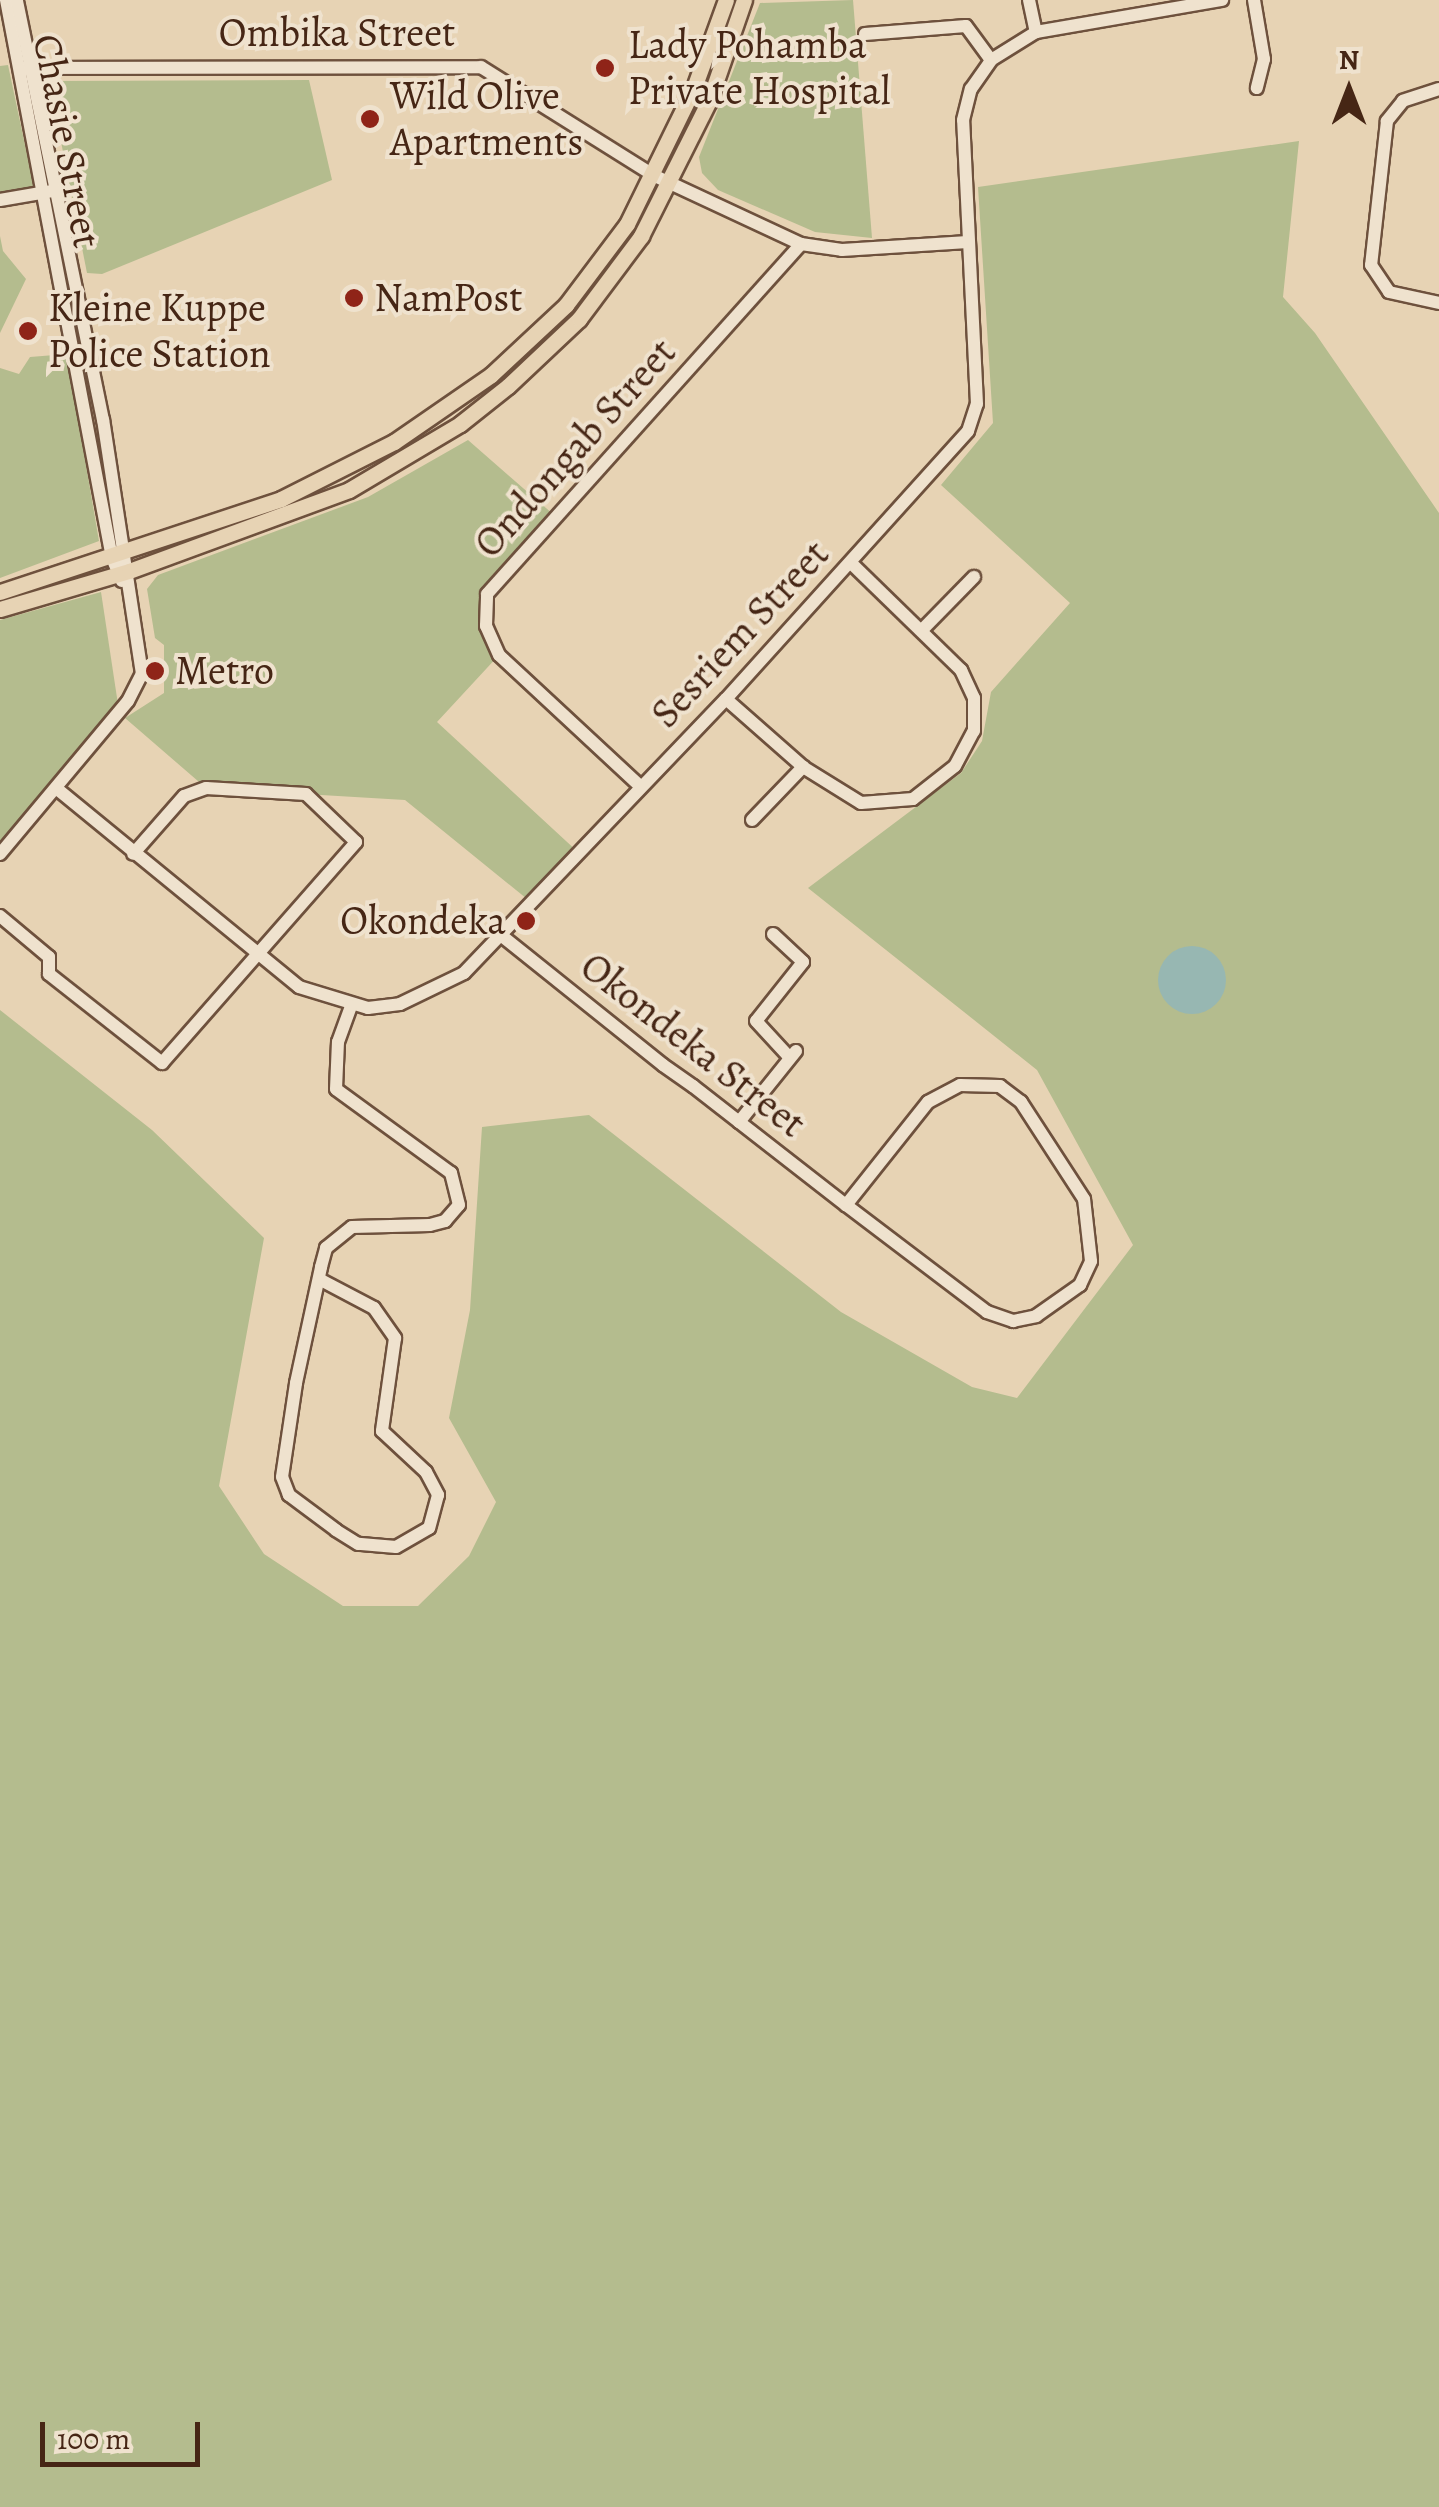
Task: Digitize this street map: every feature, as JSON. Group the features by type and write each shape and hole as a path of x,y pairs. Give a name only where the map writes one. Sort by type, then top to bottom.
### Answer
{"main road":[{"path":"0,592 119,555 296,492 438,415 566,305 604,259 655,176 726,0"},
{"path":"0,609 124,577 348,490 460,424 578,319 671,185 744,0"}],"street":[{"name":"Chasie Street","path":"0,854 56,788 142,674 51,192 25,67 6,0"},
{"name":"Chasie Street","path":"17,0 25,67"},
{"path":"1029,0 1036,32"},
{"name":"Sesriem Street","path":"56,788 299,987 350,1006 400,1004 432,992 464,973 851,563 974,418 964,120 971,89 991,60 1036,32 1222,0"},
{"path":"1254,0 1264,59 1257,88"},
{"path":"865,34 966,26 991,60"},
{"name":"Ombika Street","path":"25,67 480,67 671,185 801,244 842,250 968,242"},
{"path":"1439,89 1403,101 1386,121 1371,265 1388,292 1439,303"},
{"path":"0,200 51,192"},
{"name":"Ondongab Street","path":"640,786 499,655 486,626 488,594 801,244"},
{"path":"726,698 803,768 844,798 886,805 913,799 955,766 974,731 974,698 961,670 851,563"},
{"path":"923,629 974,577"},
{"path":"752,820 803,768"},
{"path":"0,916 49,957 49,974 155,1062 168,1060 356,842 318,802 297,792 192,790 133,854"},
{"path":"739,1122 793,1054 756,1020 808,966 773,934"},
{"name":"Okondeka Street","path":"502,936 846,1205 987,1312 1013,1321 1055,1306 1080,1286 1092,1261 1084,1199 1021,1102 1000,1086 981,1082 941,1092 846,1205"},
{"path":"319,1279 374,1308 395,1338 382,1431 426,1472 438,1495 429,1528 396,1547 358,1544 289,1496 282,1477 319,1279 326,1248 339,1234 369,1223 445,1221 459,1204 451,1173 336,1089 338,1042 350,1006"}],"green space":[{"path":"853,0 872,238 815,232 718,190 702,173 699,157 760,3"},
{"path":"8,65 34,187 0,192 0,66"},
{"path":"309,80 332,180 102,274 87,273 49,81"},
{"path":"1299,141 1283,297 1315,333 1439,513 1439,2507 0,2507 0,1010 152,1130 264,1238 219,1486 264,1554 343,1606 418,1606 469,1556 496,1502 449,1418 470,1310 482,1127 589,1115 841,1312 972,1387 1017,1398 1133,1245 1037,1070 808,888 961,773 982,741 991,692 1070,603 941,485 993,423 978,187"},
{"path":"0,236 3,251 26,279 0,333"},
{"path":"67,354 99,541 0,578 0,368 19,374 30,357"},
{"path":"468,440 554,515 497,577 484,608 499,655 437,722 579,853 532,903 405,800 206,788 125,718 164,693 164,645 155,638 147,589 158,575 368,497"},
{"path":"101,592 119,711 0,853 0,620"}],"water":[{"path":"1192,946 1216,956 1226,980 1216,1004 1192,1014 1168,1004 1158,980 1168,956"}],"place":[{"name":"Lady Pohamba Private Hospital","path":"605,68"},
{"name":"Wild Olive Apartments","path":"370,119"},
{"name":"NamPost","path":"354,298"},
{"name":"Kleine Kuppe Police Station","path":"28,331"},
{"name":"Metro","path":"155,671"},
{"name":"Okondeka","path":"526,921"}]}
